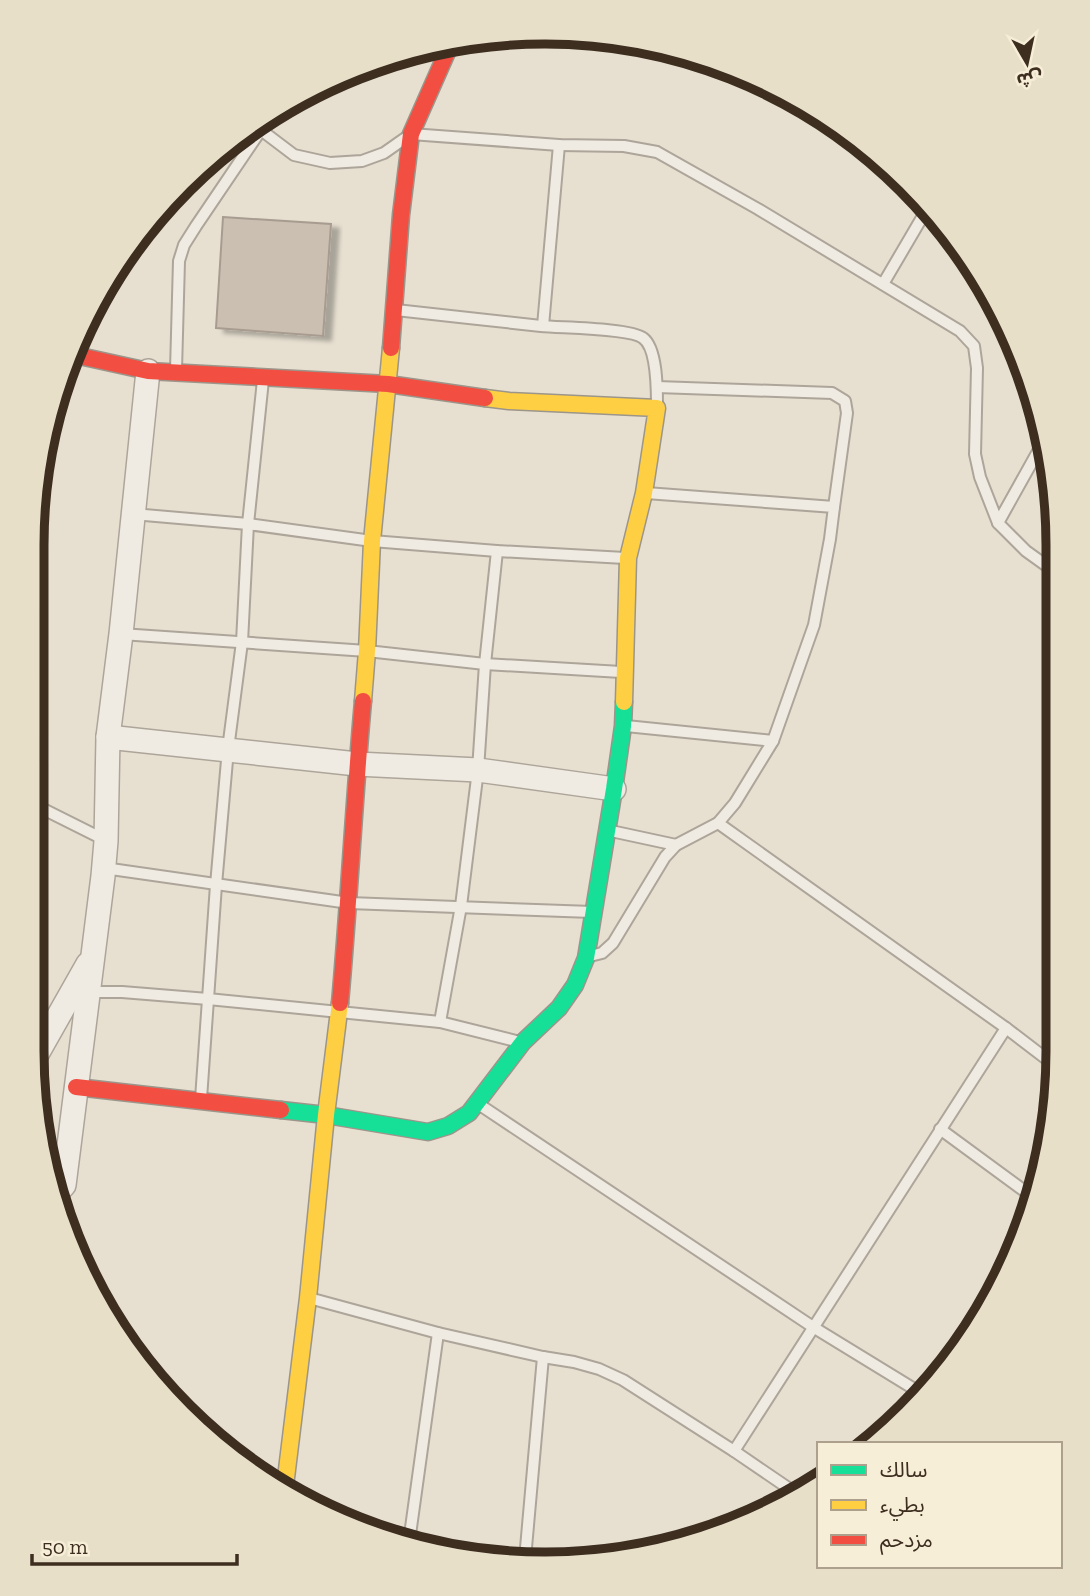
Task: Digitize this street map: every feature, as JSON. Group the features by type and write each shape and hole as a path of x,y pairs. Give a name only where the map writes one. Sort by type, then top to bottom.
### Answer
{"street":[{"path":"286,1480 339,1013 368,651 372,541 401,215 411,134 447,53"},
{"path":"76,1087 326,1115 428,1132 448,1126 469,1113 523,1042 559,1008 575,985 586,958 614,789 623,726 628,558 643,493 657,408 509,401 388,384 148,371 81,356"},
{"path":"63,1186 104,869 108,737 148,371"},
{"path":"108,737 357,764 478,770 614,789"},
{"path":"44,1042 93,956"}],"lane":[{"path":"263,131 294,155 330,163 362,161 384,153 411,134 559,145 624,146 657,152 748,203 960,331 974,346 977,368 975,454 979,477 998,523 1026,551 1046,565"},
{"path":"176,372 181,253 195,226 258,134"},
{"path":"543,326 559,145"},
{"path":"883,284 923,217"},
{"path":"394,310 628,332 643,338 651,349 657,387 657,408"},
{"path":"200,1101 228,749 243,642 248,524 264,377"},
{"path":"586,958 602,953 613,943 665,857 676,845 718,823 735,803 773,741 814,625 830,539 847,414 845,401 832,393 657,387"},
{"path":"998,523 1038,452"},
{"path":"643,493 834,507"},
{"path":"133,514 248,524 372,541 628,558"},
{"path":"440,1022 461,906 478,770 485,664 497,551"},
{"path":"121,634 368,651 485,664 625,672"},
{"path":"623,726 773,741"},
{"path":"44,809 106,841"},
{"path":"718,823 1046,1058"},
{"path":"607,830 676,845"},
{"path":"104,869 349,903 592,912"},
{"path":"89,992 208,999 440,1022 523,1042"},
{"path":"734,1451 1006,1028"},
{"path":"477,1103 813,1327 914,1389"},
{"path":"940,1129 1026,1192"},
{"path":"308,1298 438,1333 599,1370 623,1380 789,1489"},
{"path":"410,1534 438,1333"},
{"path":"526,1551 543,1357"}],"building":[{"path":"223,217 331,224 323,336 216,328"}],"traffic: fast":[{"path":"281,1110 428,1132 448,1126 469,1113 523,1042 559,1008 575,985 586,958 614,789 624,702"}],"traffic: slow":[{"path":"363,701 372,541 391,348"},
{"path":"485,398 657,408 644,493 628,558 624,702"},
{"path":"286,1480 340,1003"}],"traffic: jam":[{"path":"391,348 401,215 411,134 447,53"},
{"path":"81,356 148,371 388,384 485,398"},
{"path":"340,1003 363,701"},
{"path":"76,1087 281,1110"}]}
